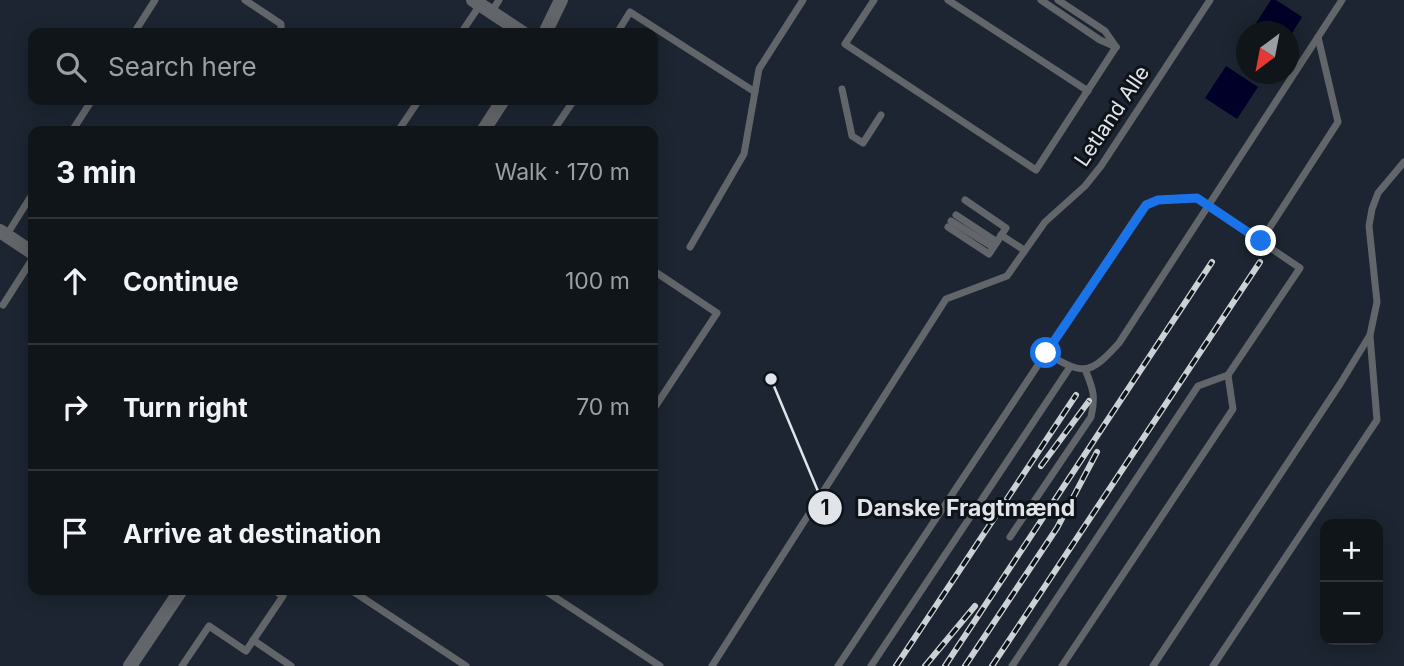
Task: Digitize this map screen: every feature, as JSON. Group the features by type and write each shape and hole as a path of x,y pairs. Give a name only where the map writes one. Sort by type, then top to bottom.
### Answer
{"street":[{"path":"547,28 561,0"},
{"path":"486,4 517,28"},
{"path":"486,126 500,105"},
{"path":"3,234 28,252"},
{"path":"130,666 178,595"}],"lane":[{"path":"137,28 155,0"},
{"path":"245,0 281,24 281,28"},
{"path":"690,247 744,154 759,69 803,0"},
{"path":"874,0 845,44 1036,170 1116,47"},
{"path":"948,0 1088,91"},
{"path":"1041,0 1100,40 1116,47"},
{"path":"1058,0 1105,31 1116,47"},
{"name":"Letland Alle","path":"712,666 946,299 1007,276 1045,222 1094,175 1210,0"},
{"path":"1046,353 1070,367 1085,369 1102,362 1119,343 1342,0"},
{"path":"465,28 486,4"},
{"path":"620,28 630,12 655,28"},
{"path":"658,30 755,92"},
{"path":"1261,241 1338,122 1318,37"},
{"path":"842,89 852,136 863,143 881,115"},
{"path":"75,126 89,105"},
{"path":"401,126 416,105"},
{"path":"556,126 571,105"},
{"path":"1213,666 1377,420 1370,335 1377,302 1369,226 1378,193 1404,162"},
{"path":"838,666 1146,205 1158,200 1197,198 1300,268 1228,375 1198,386 1012,666"},
{"path":"965,200 1006,228 997,241 989,254 952,221 997,241 1024,250"},
{"path":"3,234 28,204"},
{"path":"3,305 28,264"},
{"path":"658,274 717,313 658,402"},
{"path":"1153,666 1370,335"},
{"path":"872,666 1070,367"},
{"path":"1010,537 1090,417 1095,401 1085,369"},
{"path":"1062,666 1233,409 1228,375"},
{"path":"182,666 209,626 246,651 282,595"},
{"path":"359,595 466,666"},
{"path":"552,595 660,666"},
{"path":"253,640 291,666"}],"shaded area":[{"path":"0,0 1404,0 1404,666 0,666"}],"water":[{"path":"1271,0 1276,0 1302,17 1299,22 1257,21"},
{"path":"1226,66 1236,73 1236,84 1253,84 1258,87 1237,119 1205,98"}],"railway":[{"path":"945,666 1212,262"},
{"path":"992,666 1260,262"},
{"path":"896,666 1076,395"},
{"path":"1041,466 1089,401"},
{"path":"965,666 1057,528 1097,452"},
{"path":"925,666 975,606"}],"place":[{"name":"Danske Fragtmænd","path":"771,379"}],"route":[{"path":"1046,353 1146,205 1158,200 1197,198 1261,241"}]}
